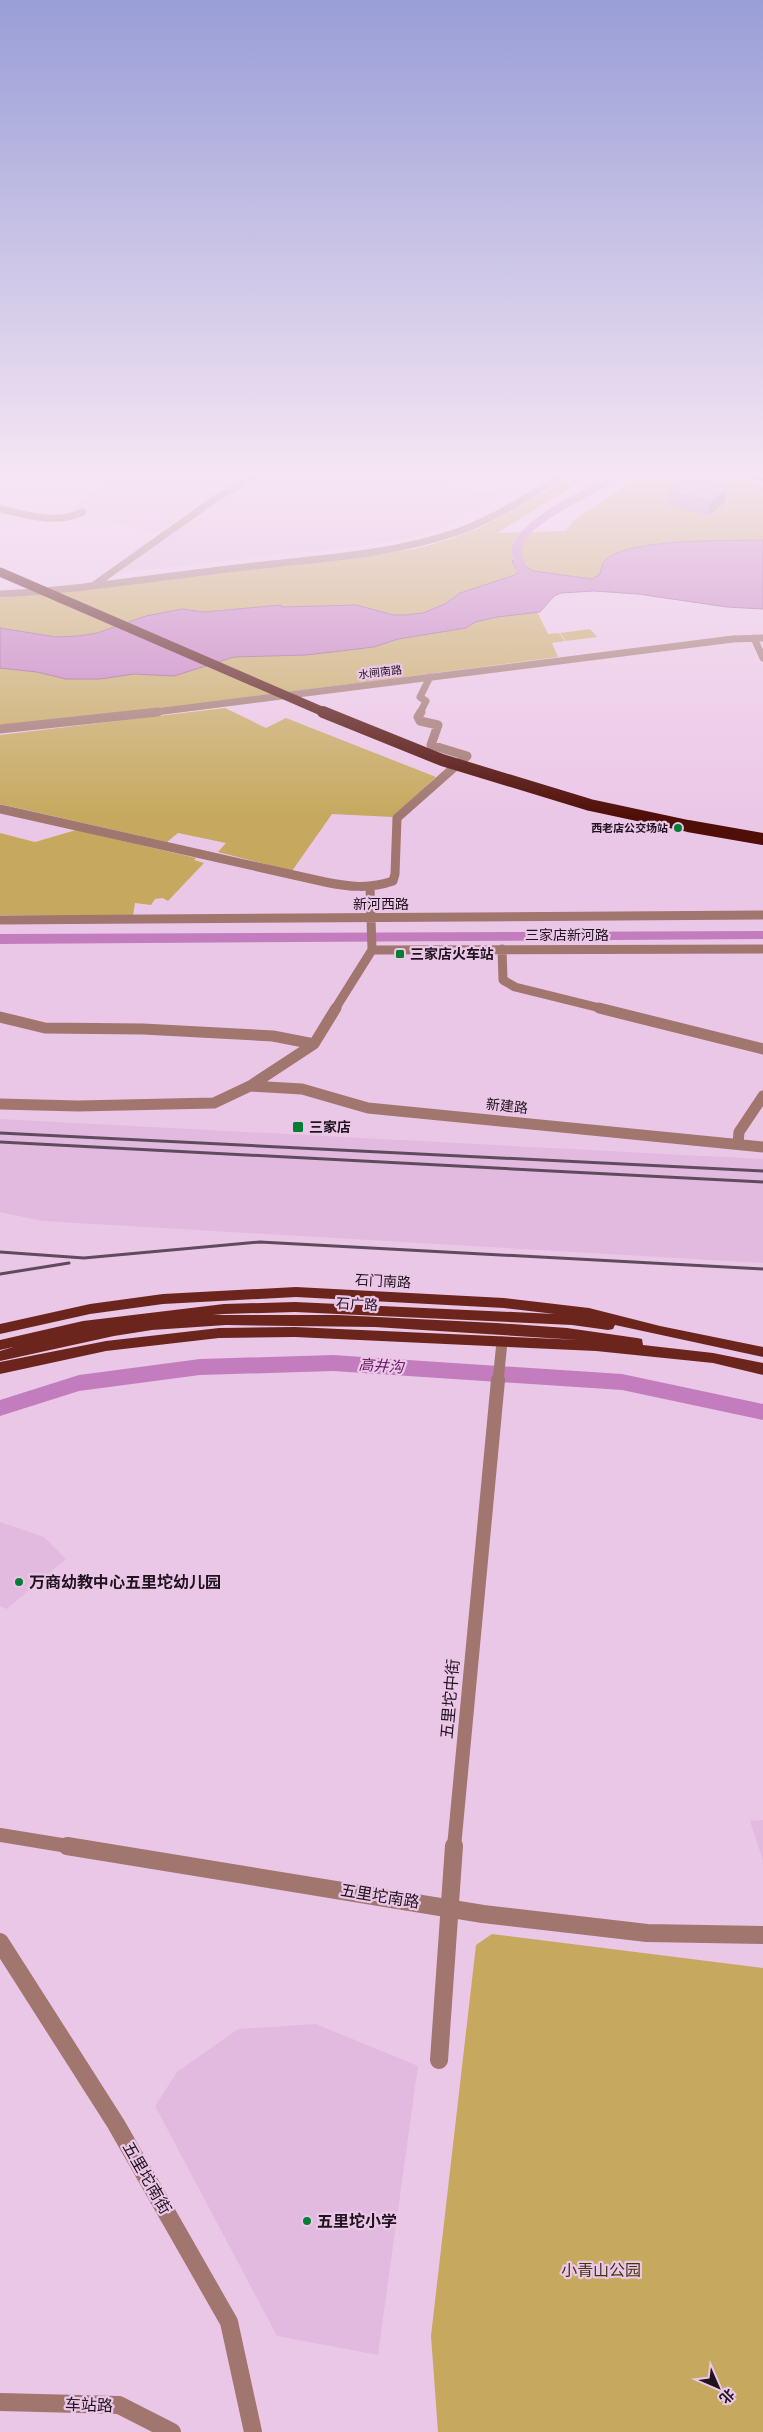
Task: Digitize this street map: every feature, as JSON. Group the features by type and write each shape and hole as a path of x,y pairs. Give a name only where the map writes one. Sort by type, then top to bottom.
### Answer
{"highway":[{"path":"22,590 337,726 436,766 493,785 586,811 685,833 763,846"},
{"path":"42,590 344,722 442,760 590,805 688,826 763,839"}],"main road":[{"name":"石门南路","path":"0,1329 90,1310 163,1299 296,1292 504,1303 589,1313 660,1331 734,1344 763,1352"},
{"name":"石广路","path":"0,1345 83,1326 136,1318 233,1308 295,1308 572,1320 660,1331"},
{"name":"石广路","path":"0,1356 60,1341 150,1325 244,1319 339,1319 592,1334 713,1358"},
{"path":"0,1368 106,1346 219,1333 295,1332 596,1346 713,1358 763,1369"}],"street":[{"path":"0,594 41,590"},
{"name":"水闸南路","path":"0,729 71,724 214,705 301,696 354,686 733,638 763,638"},
{"path":"754,638 763,658"},
{"path":"0,809 285,872 331,884 382,887 393,881 397,818 467,756 431,745 438,725 420,721 418,717 426,702 420,697 430,677"},
{"path":"0,1104 78,1106 214,1103 250,1086 314,1044 372,950 370,887"},
{"name":"新河西路","path":"0,920 763,915"},
{"path":"502,949 503,980 515,987 763,1049"},
{"name":"三家店新河路","path":"372,950 763,949"},
{"path":"0,1017 45,1028 143,1029 263,1036 314,1044"},
{"name":"新建路","path":"250,1086 302,1089 368,1108 763,1147"},
{"path":"738,1144 739,1132 763,1096"},
{"name":"五里坨中街","path":"439,2060 448,1907 498,1357 502,1342"},
{"name":"五里坨南路","path":"0,1835 483,1914 647,1933 763,1935"},
{"name":"五里坨南街","path":"0,1942 116,2124 229,2322 253,2432"},
{"name":"车站路","path":"0,2402 120,2405 172,2432"}],"shaded area":[{"path":"468,590 763,590 763,609 727,607 638,594 594,591 561,593 554,596 540,612 497,617 475,622 466,628 398,639 374,647 306,655 234,657 174,676 134,674 100,679 66,679 37,672 0,668 0,628 56,637 78,636 97,633 146,616 182,609 204,612 281,605 281,607 356,605 394,615 405,615 423,613 445,604 460,593"},
{"path":"0,1119 763,1159 763,1263 42,1221 0,1212"},
{"name":"万商幼教中心五里坨幼儿园","path":"0,1522 44,1537 66,1559 7,1609 0,1606"},
{"path":"763,1820 763,1861 750,1821"},
{"name":"五里坨小学","path":"316,2024 418,2066 378,2355 277,2336 155,2106 177,2072 238,2029"}],"green space":[{"path":"80,590 527,590 548,634 559,633 565,641 552,643 558,657 81,719 0,725 0,598"},
{"path":"590,629 597,637 566,641 560,633"},
{"path":"225,708 266,728 286,718 436,777 393,817 332,814 292,871 218,852 226,843 178,833 167,842 0,804 0,735"},
{"path":"76,830 196,858 194,860 204,863 168,901 163,898 155,899 151,905 135,903 133,916 0,915 0,833 35,842"},
{"name":"小青山公园","path":"492,1934 763,1968 763,2432 438,2432 431,2336 476,1945"}],"waterway":[{"path":"0,939 763,935"},
{"name":"高井沟","path":"0,1408 79,1383 200,1367 333,1363 622,1382 763,1412"}],"railway":[{"path":"0,1133 763,1171"},
{"path":"0,1142 763,1182"},
{"path":"0,1252 84,1258 260,1242 763,1269"},
{"path":"0,1274 69,1263"}],"place":[{"name":"西老店公交场站","path":"678,828"},
{"name":"三家店火车站","path":"400,954"},
{"name":"三家店","path":"298,1127"},
{"name":"万商幼教中心五里坨幼儿园","path":"19,1582"},
{"name":"五里坨小学","path":"307,2221"}]}
